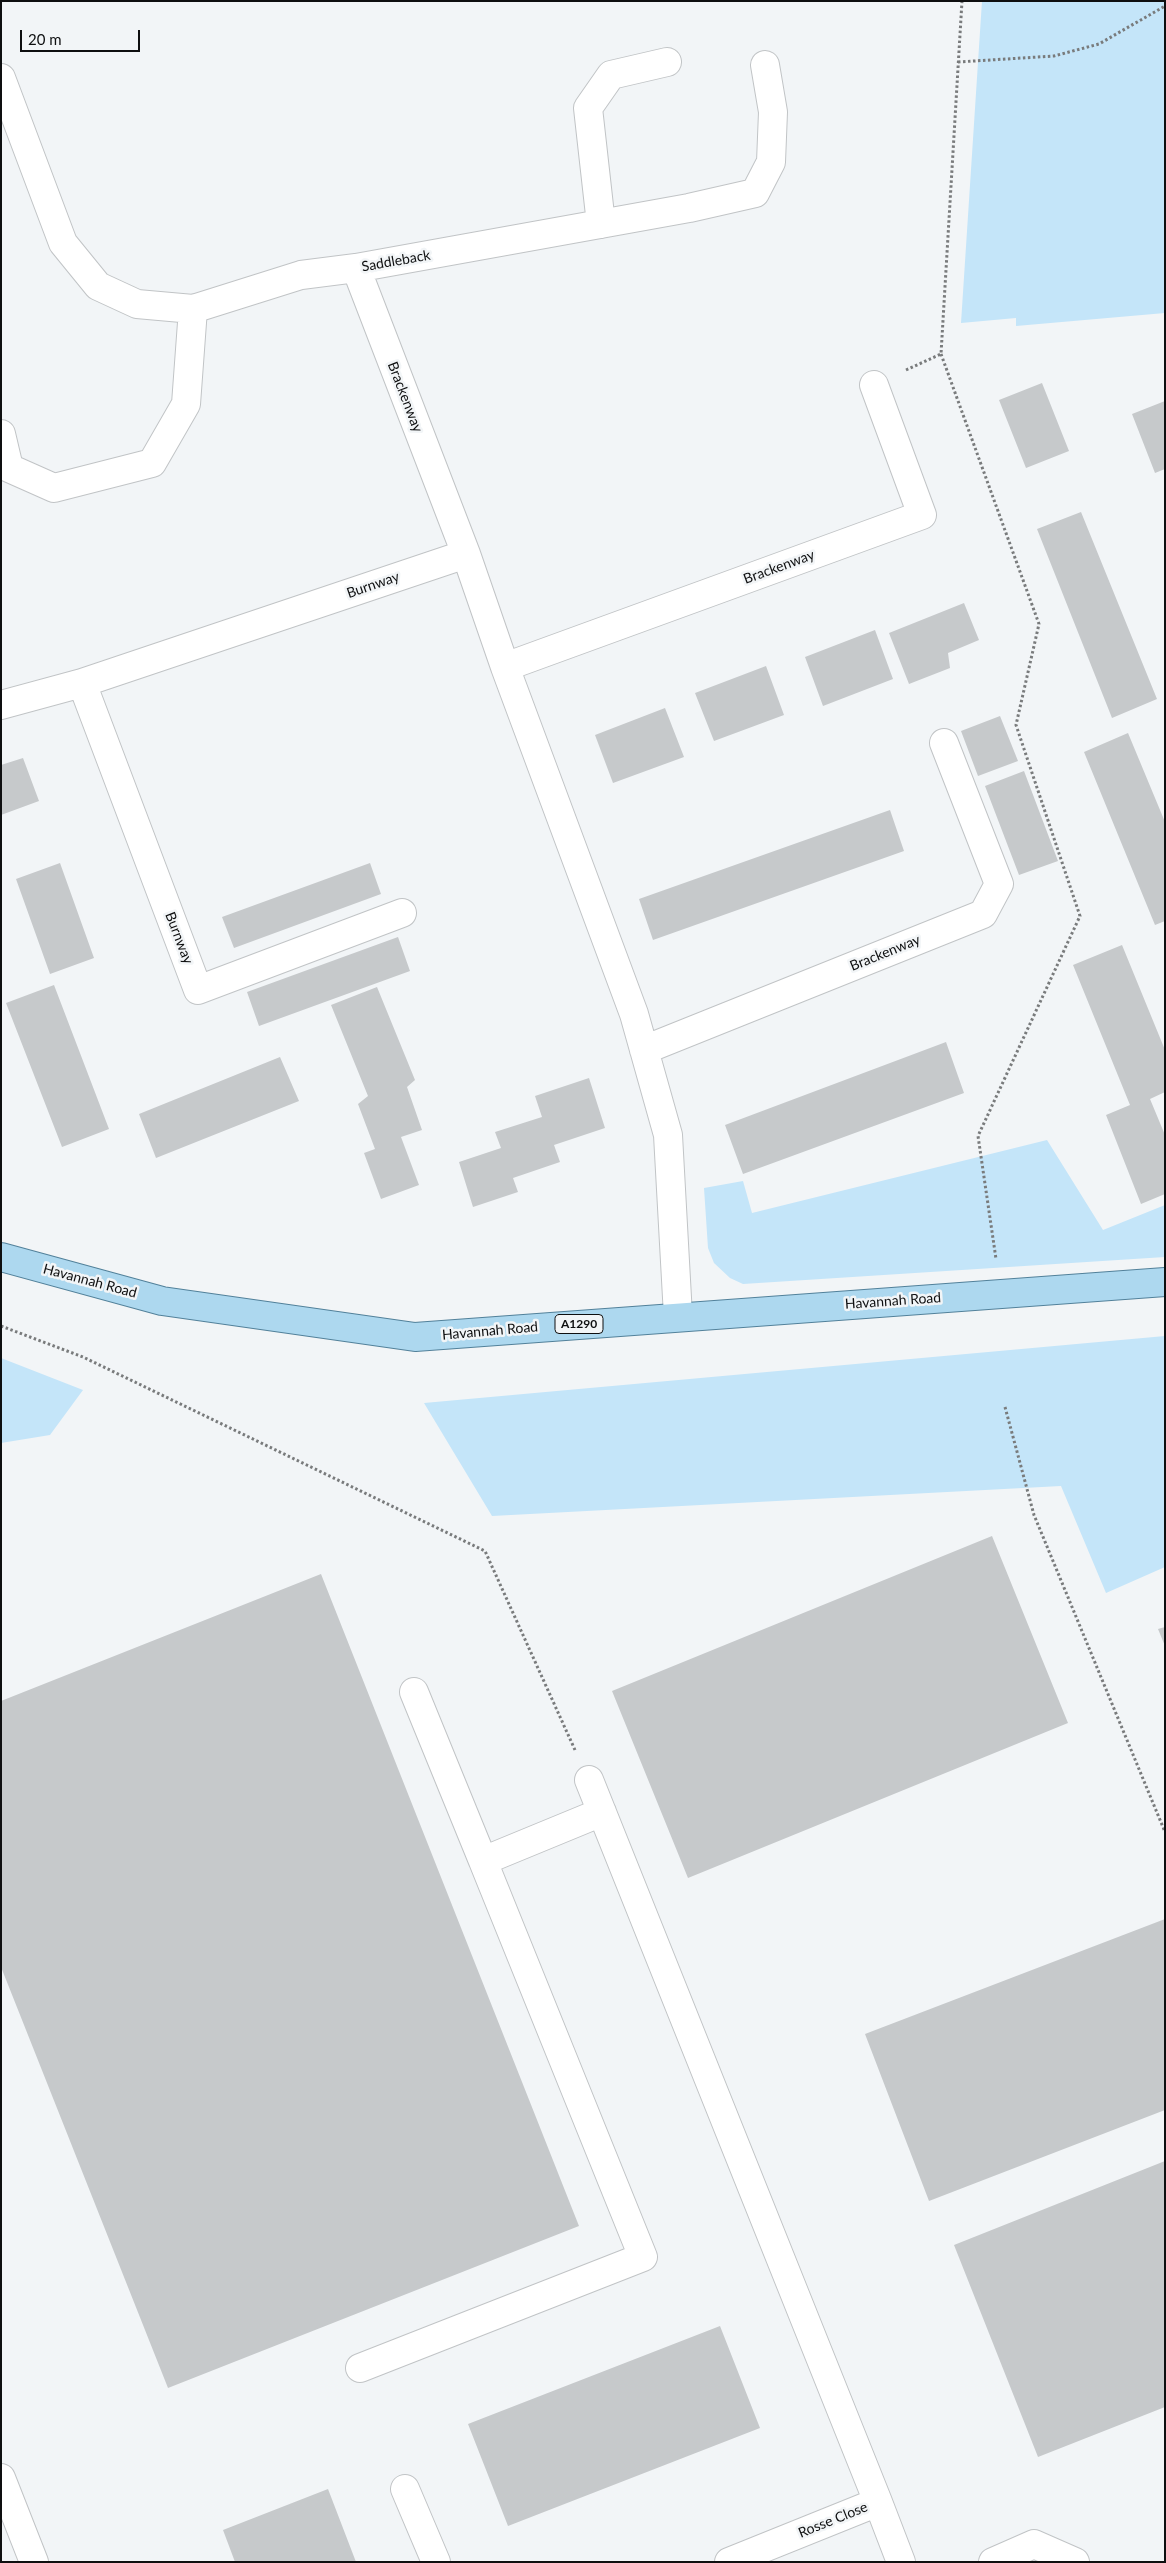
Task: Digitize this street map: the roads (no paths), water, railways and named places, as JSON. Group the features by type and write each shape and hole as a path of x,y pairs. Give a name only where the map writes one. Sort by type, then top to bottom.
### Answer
{"main road":[{"name":"Havannah Road","path":"1,1257 162,1301 415,1337 678,1316 1165,1282"}],"street":[{"path":"601,224 588,108 611,75 667,62"},
{"name":"Saddleback","path":"1,78 63,243 98,286 137,304 193,309 301,275 356,268 601,224 755,193 770,162 773,112 766,65"},
{"name":"Brackenway","path":"356,268 466,554 505,667 634,1014 668,1135 678,1316"},
{"path":"1,434 9,468 54,488 152,463 186,404 193,309"},
{"name":"Brackenway","path":"505,667 922,514 874,384"},
{"name":"Burnway","path":"1,705 82,683 466,554"},
{"name":"Burnway","path":"82,683 198,990 402,913"},
{"name":"Brackenway","path":"644,1050 984,914 999,884 944,743"},
{"path":"360,2368 643,2257 414,1692"},
{"path":"589,1780 878,2502"},
{"path":"483,1861 602,1812"},
{"path":"1,2478 34,2562"},
{"path":"405,2489 436,2562"},
{"name":"Rosse Close","path":"728,2562 878,2502 901,2562"},
{"path":"993,2562 1034,2544 1075,2562"}]}
